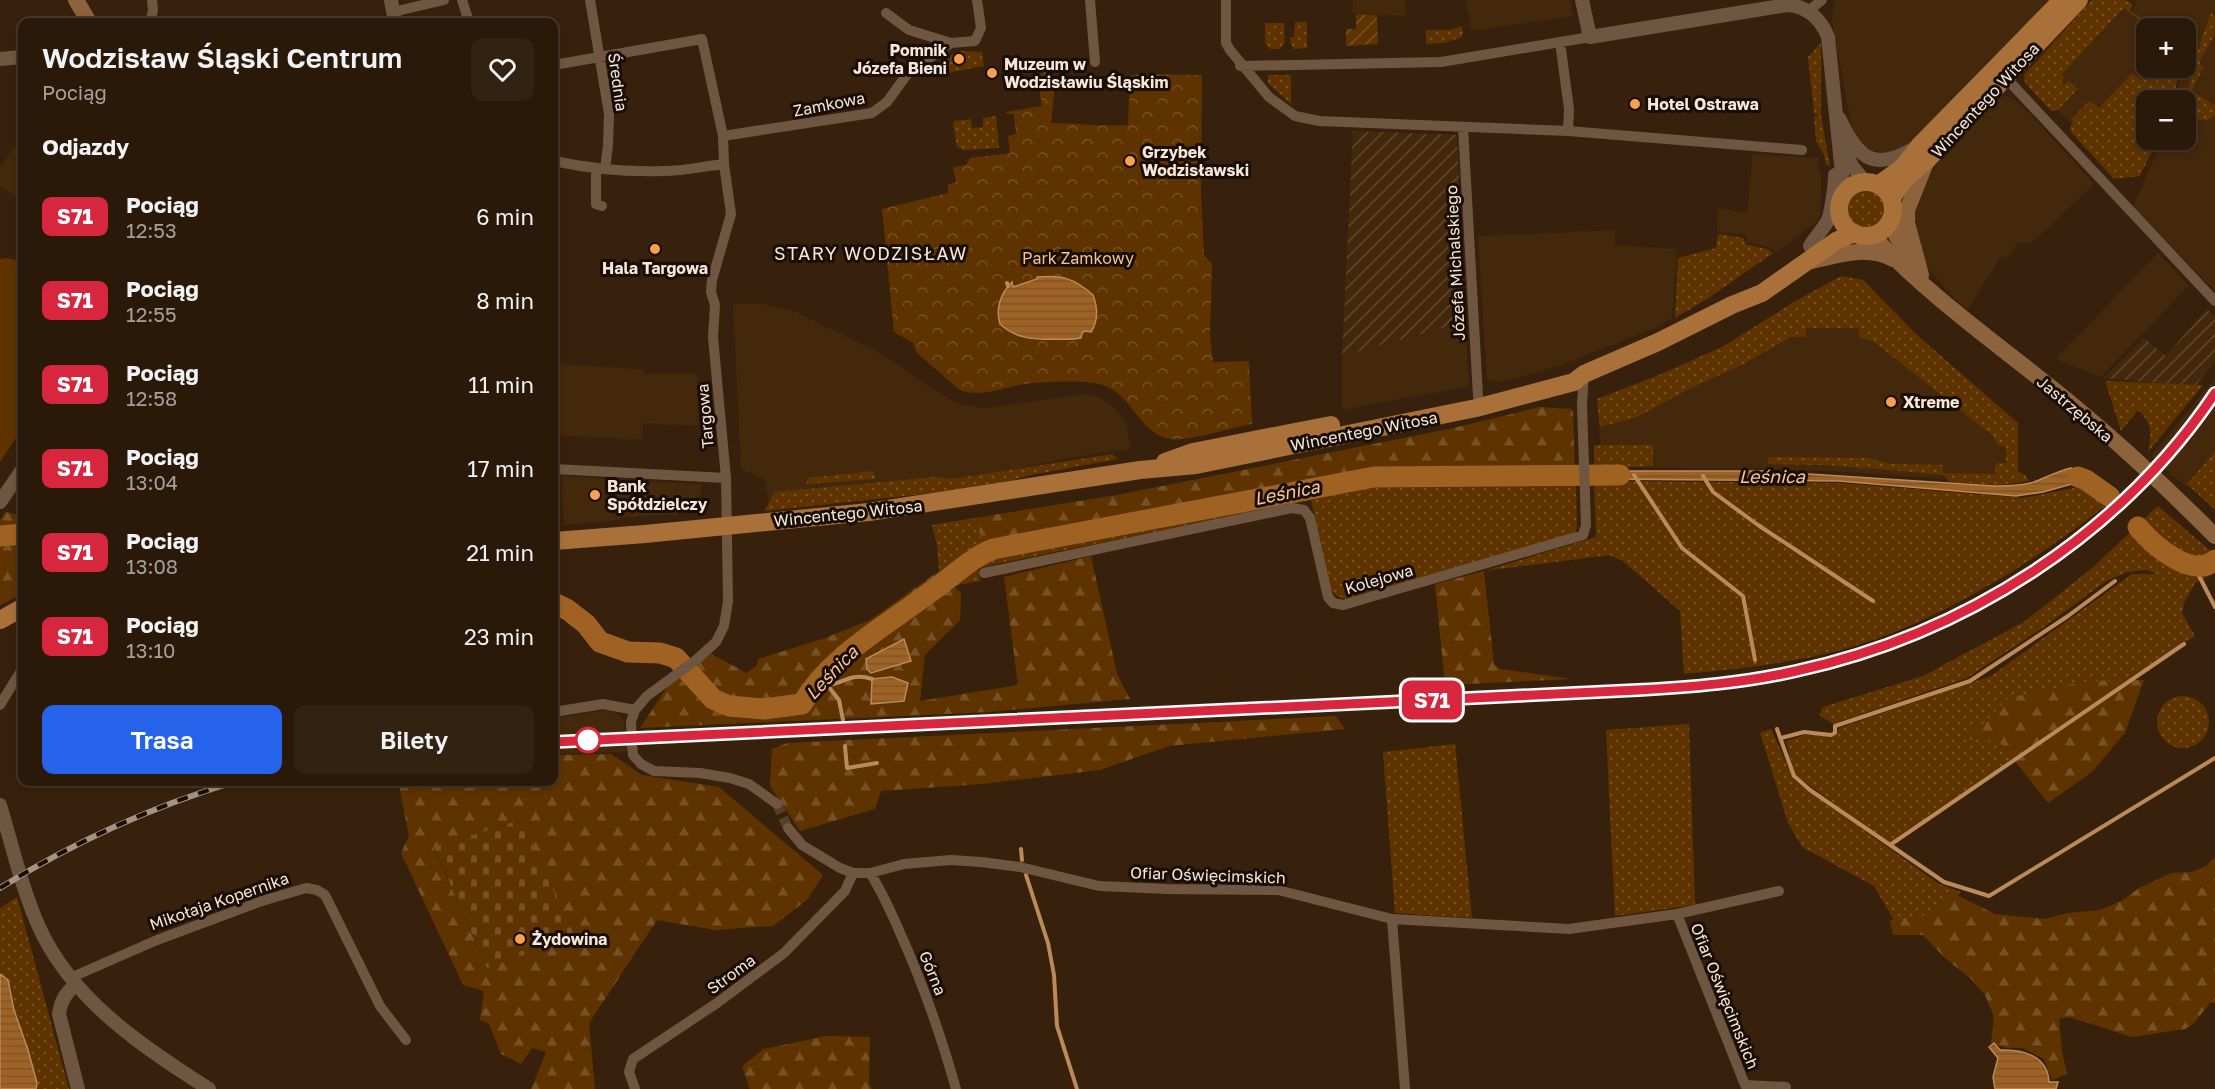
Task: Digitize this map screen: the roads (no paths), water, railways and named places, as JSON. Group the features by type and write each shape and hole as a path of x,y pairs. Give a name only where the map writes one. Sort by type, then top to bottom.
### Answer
{"main road":[{"path":"76,0 87,18"},
{"name":"Wincentego Witosa","path":"1891,199 1924,153 2062,0"},
{"name":"Wincentego Witosa","path":"1871,183 1903,167 1924,153 2006,78 2079,0"},
{"path":"1924,153 1907,210 1908,224 1925,282"},
{"path":"1871,183 1886,191 1891,199 1893,212 1889,223 1882,230 1863,234 1846,227 1840,217 1840,206 1844,193 1855,184 1871,183"},
{"name":"Wincentego Witosa","path":"558,541 914,507 1140,470 1196,465 1476,408 1574,382 1584,374 1762,293 1809,254 1840,217"},
{"name":"Jastrzębska","path":"1889,223 1896,238 1925,282"},
{"name":"Wincentego Witosa","path":"1809,254 1836,241 1863,234"},
{"name":"Jastrzębska","path":"1863,234 1925,282 2121,447 2215,536"},
{"path":"1809,254 1878,252 1896,261"},
{"name":"Wincentego Witosa","path":"1140,470 1193,452 1478,396 1568,372 1584,374"},
{"path":"0,621 18,610"}],"street":[{"path":"150,18 152,0"},
{"path":"393,12 444,0"},
{"path":"462,0 468,18"},
{"name":"Średnia","path":"590,0 609,114 608,145 601,169 596,204 602,206"},
{"path":"886,14 909,30 951,43 975,41 981,28 977,0"},
{"path":"1090,0 1095,62"},
{"path":"1226,0 1226,43 1230,51 1239,66 1269,98 1295,116 1343,123 1568,132 1802,150"},
{"path":"1582,0 1590,37"},
{"path":"1808,11 1822,0"},
{"path":"1239,66 1422,63 1787,5 1796,6 1808,11 1818,20 1828,37 1838,133 1835,188 1830,202 1830,214 1809,254"},
{"name":"Targowa","path":"599,57 702,39 723,136 724,164 731,214 712,280 711,292 715,305 713,337 726,478 728,526 728,601 724,626 717,642 647,696 634,710"},
{"path":"1560,42 1569,109 1568,132"},
{"name":"Zamkowa","path":"723,136 872,113 887,102 908,73 951,43"},
{"path":"0,59 18,57"},
{"path":"558,64 599,57"},
{"path":"2006,78 2215,300"},
{"path":"1834,108 1851,143 1868,157 1893,160 1924,153"},
{"name":"Józefa Michalskiego","path":"1463,127 1478,396"},
{"path":"1838,133 1852,166 1871,183"},
{"path":"1838,149 1844,193"},
{"path":"558,162 601,169 666,171 724,164"},
{"name":"Kolejowa","path":"984,573 1292,508 1304,510 1310,518 1328,597 1333,603 1343,605 1583,535 1586,525 1583,449 1584,374"},
{"path":"558,469 726,478"},
{"path":"0,502 18,476"},
{"path":"0,705 18,676"},
{"path":"558,711 603,704 634,710 631,722 633,755 641,764 654,771 700,773 730,778 749,784 777,804"},
{"path":"0,805 35,917 52,951 73,981 140,1043 209,1089"},
{"name":"Ofiar Oświęcimskich","path":"788,828 802,845 853,873 870,873 904,864 951,860 981,862 1020,867 1099,886 1278,890 1392,919 1569,929 1677,914 1779,891"},
{"name":"Stroma","path":"635,1089 629,1072 633,1059 717,1003 784,953 845,891 853,873"},
{"name":"Górna","path":"870,873 922,981 939,1029 956,1089"},
{"name":"Mikołaja Kopernika","path":"73,981 157,940 262,901 306,888 317,890 325,895 380,1006 406,1040"},
{"name":"Ofiar Oświęcimskich","path":"1677,914 1745,1085 1786,1087"},
{"path":"1392,919 1405,1089"},
{"path":"73,981 61,1003 59,1014 78,1089"}],"water":[{"path":"1037,277 1054,277 1074,281 1093,295 1096,314 1091,332 1085,331 1081,338 1077,339 1038,339 1018,335 1000,324 999,307 1008,286 1012,282 1013,287 1037,279"},
{"path":"2071,468 2100,480 2108,487 2095,494 2079,482 2043,492 2016,496 1839,481 1593,479 1593,471 1763,471 2004,486 2034,482"},
{"path":"904,639 911,661 871,673 867,669 866,659"},
{"path":"892,677 908,683 904,701 871,704 872,679"},
{"path":"0,974 8,980 14,1010 37,1083 36,1089 0,1089"},
{"path":"1994,1043 2000,1050 2025,1053 2039,1060 2048,1073 2049,1082 2058,1082 2056,1089 1995,1089 1993,1077 1998,1058 1989,1047"}],"waterway":[{"name":"Leśnica","path":"558,605 586,624 600,642 628,652 660,653 676,658 713,699 729,706 764,709 802,704 827,671 860,643 968,563 993,549 1374,477 1620,475"},
{"path":"1634,475 1682,548 1743,596 1755,660"},
{"path":"1703,476 1713,492 1758,525 1873,601"},
{"name":"Leśnica","path":"2078,477 2110,497"},
{"name":"Leśnica","path":"2138,527 2163,551 2184,563 2195,566 2206,565 2215,560"},
{"name":"Leśnica","path":"0,536 18,534"},
{"path":"2195,568 2215,607"},
{"path":"1781,738 1804,732 1831,735 1835,733 1835,726 1970,681 2068,616 2115,581"},
{"path":"1890,845 2184,644"},
{"path":"817,684 832,684 856,677 872,679"},
{"path":"828,686 839,700 843,720"},
{"path":"1777,729 1794,776 1810,790 1944,882 1989,896 2215,758"},
{"path":"845,746 847,768 877,763"},
{"path":"1021,849 1022,860"},
{"path":"1026,875 1048,943 1054,975 1057,1026 1077,1089"}],"tunnel":[{"path":"777,804 788,828"}],"railway":[{"path":"558,742 1638,690 1717,684 1796,671 1838,661 1921,632 2000,593 2038,569 2074,544 2136,488 2190,427 2215,394"},
{"path":"0,888 114,827 143,814 222,786"}],"train":[{"name":"S71","path":"558,742 1638,690 1728,682 1795,672 1864,653 1897,641 1962,612 2021,579 2079,539 2130,495 2192,425 2215,393"}],"place":[{"name":"Pomnik Józefa Bieni","path":"959,59"},
{"name":"Muzeum w Wodzisławiu Śląskim","path":"992,73"},
{"name":"Hotel Ostrawa","path":"1635,104"},
{"name":"Grzybek Wodzisławski","path":"1130,161"},
{"name":"Hala Targowa","path":"655,249"},
{"name":"Xtreme","path":"1891,402"},
{"name":"Bank Spółdzielczy","path":"595,495"},
{"name":"Żydowina","path":"520,939"}],"district":[{"name":"STARY WODZISŁAW","path":"871,254"}],"park label":[{"name":"Park Zamkowy","path":"1078,258"}]}
